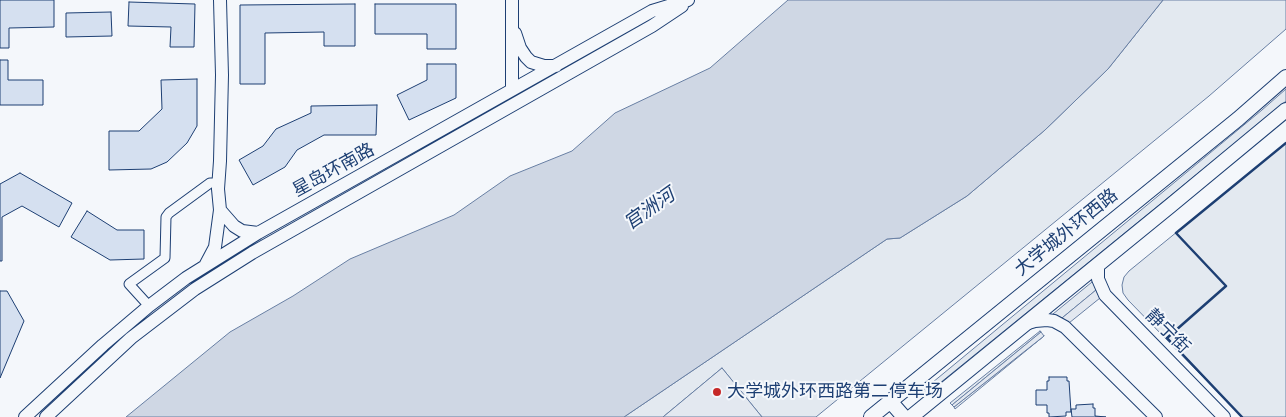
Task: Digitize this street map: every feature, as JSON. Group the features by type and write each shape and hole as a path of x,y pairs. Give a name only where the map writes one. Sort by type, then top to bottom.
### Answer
{"main road":[{"path":"205,266 216,247 220,210 218,189 222,75 220,0"},
{"path":"512,0 512,90"},
{"name":"星岛环南路","path":"25,417 103,345 149,306 205,266 258,233 652,11 690,0"},
{"name":"星岛环南路","path":"46,417 131,338 195,289 252,253 652,26 690,0"},
{"path":"512,20 520,48 526,57 531,62 556,66"},
{"name":"大学城外环西路","path":"871,417 1238,119 1286,77"},
{"path":"911,417 1286,110"},
{"path":"220,210 234,226 242,231 258,233"},
{"name":"静宁街","path":"1098,265 1098,279 1105,295 1224,417"},
{"path":"1025,324 1047,320 1054,321 1065,327 1156,417"},
{"path":"890,401 904,417"}],"street":[{"path":"149,306 129,284 165,258 166,217 210,183 215,184 218,189"}],"shaded area":[{"path":"1163,0 1286,0 1286,29 1209,96 816,417 762,417 722,368 663,417 624,417 887,239 900,238 967,196 1045,130 1108,69"},
{"path":"1286,89 1286,101 1271,114 924,396 920,395 921,392"},
{"path":"1286,143 1286,417 1242,417 1128,300 1123,293 1122,285 1124,277 1129,271"},
{"path":"1094,282 1096,290 1062,318 1053,314"},
{"path":"1096,290 1100,298 1069,323 1062,318"},
{"path":"1040,331 952,405 950,403"},
{"path":"1041,332 1044,336 954,407 952,405"},
{"path":"1044,336 955,409 954,407"},
{"name":"大学城外环西路第二停车场","path":"722,368 762,417 663,417"}],"water":[{"name":"官洲河","path":"788,0 1163,0 1108,69 1045,130 967,196 900,238 887,239 624,417 126,417 230,332 293,296 350,259 454,215 510,176 572,151 615,113 710,68"}],"building":[{"path":"0,0 54,0 54,27 9,28 9,48 0,48"},
{"path":"129,2 195,4 194,47 170,47 171,27 128,26"},
{"path":"355,4 355,46 324,46 324,32 265,33 265,84 240,84 240,5"},
{"path":"375,4 456,4 456,49 427,49 427,34 375,34"},
{"path":"111,12 112,36 66,37 66,13"},
{"path":"0,60 8,60 8,80 43,80 43,105 0,105"},
{"path":"427,64 456,64 456,98 409,120 397,95 427,80"},
{"path":"197,79 197,126 187,143 167,162 151,169 109,170 109,131 139,131 162,109 161,80"},
{"path":"377,105 376,135 324,135 297,150 285,167 253,185 239,160 263,146 276,129 311,113 311,106"},
{"path":"20,173 72,203 59,227 22,206 2,217 2,261 0,261 0,184"},
{"path":"87,211 117,230 144,230 144,259 110,260 71,237"},
{"path":"0,291 7,291 24,321 0,378"},
{"path":"1049,377 1067,377 1067,381 1069,381 1071,412 1066,412 1066,416 1049,417 1047,405 1036,405 1036,390 1047,390"},
{"path":"1093,404 1095,416 1106,417 1072,417 1071,409 1076,409 1076,405"}],"wall":[{"path":"1242,417 1167,338 1226,286 1176,233 1286,143"}],"place":[{"name":"大学城外环西路第二停车场","path":"717,392"}]}
